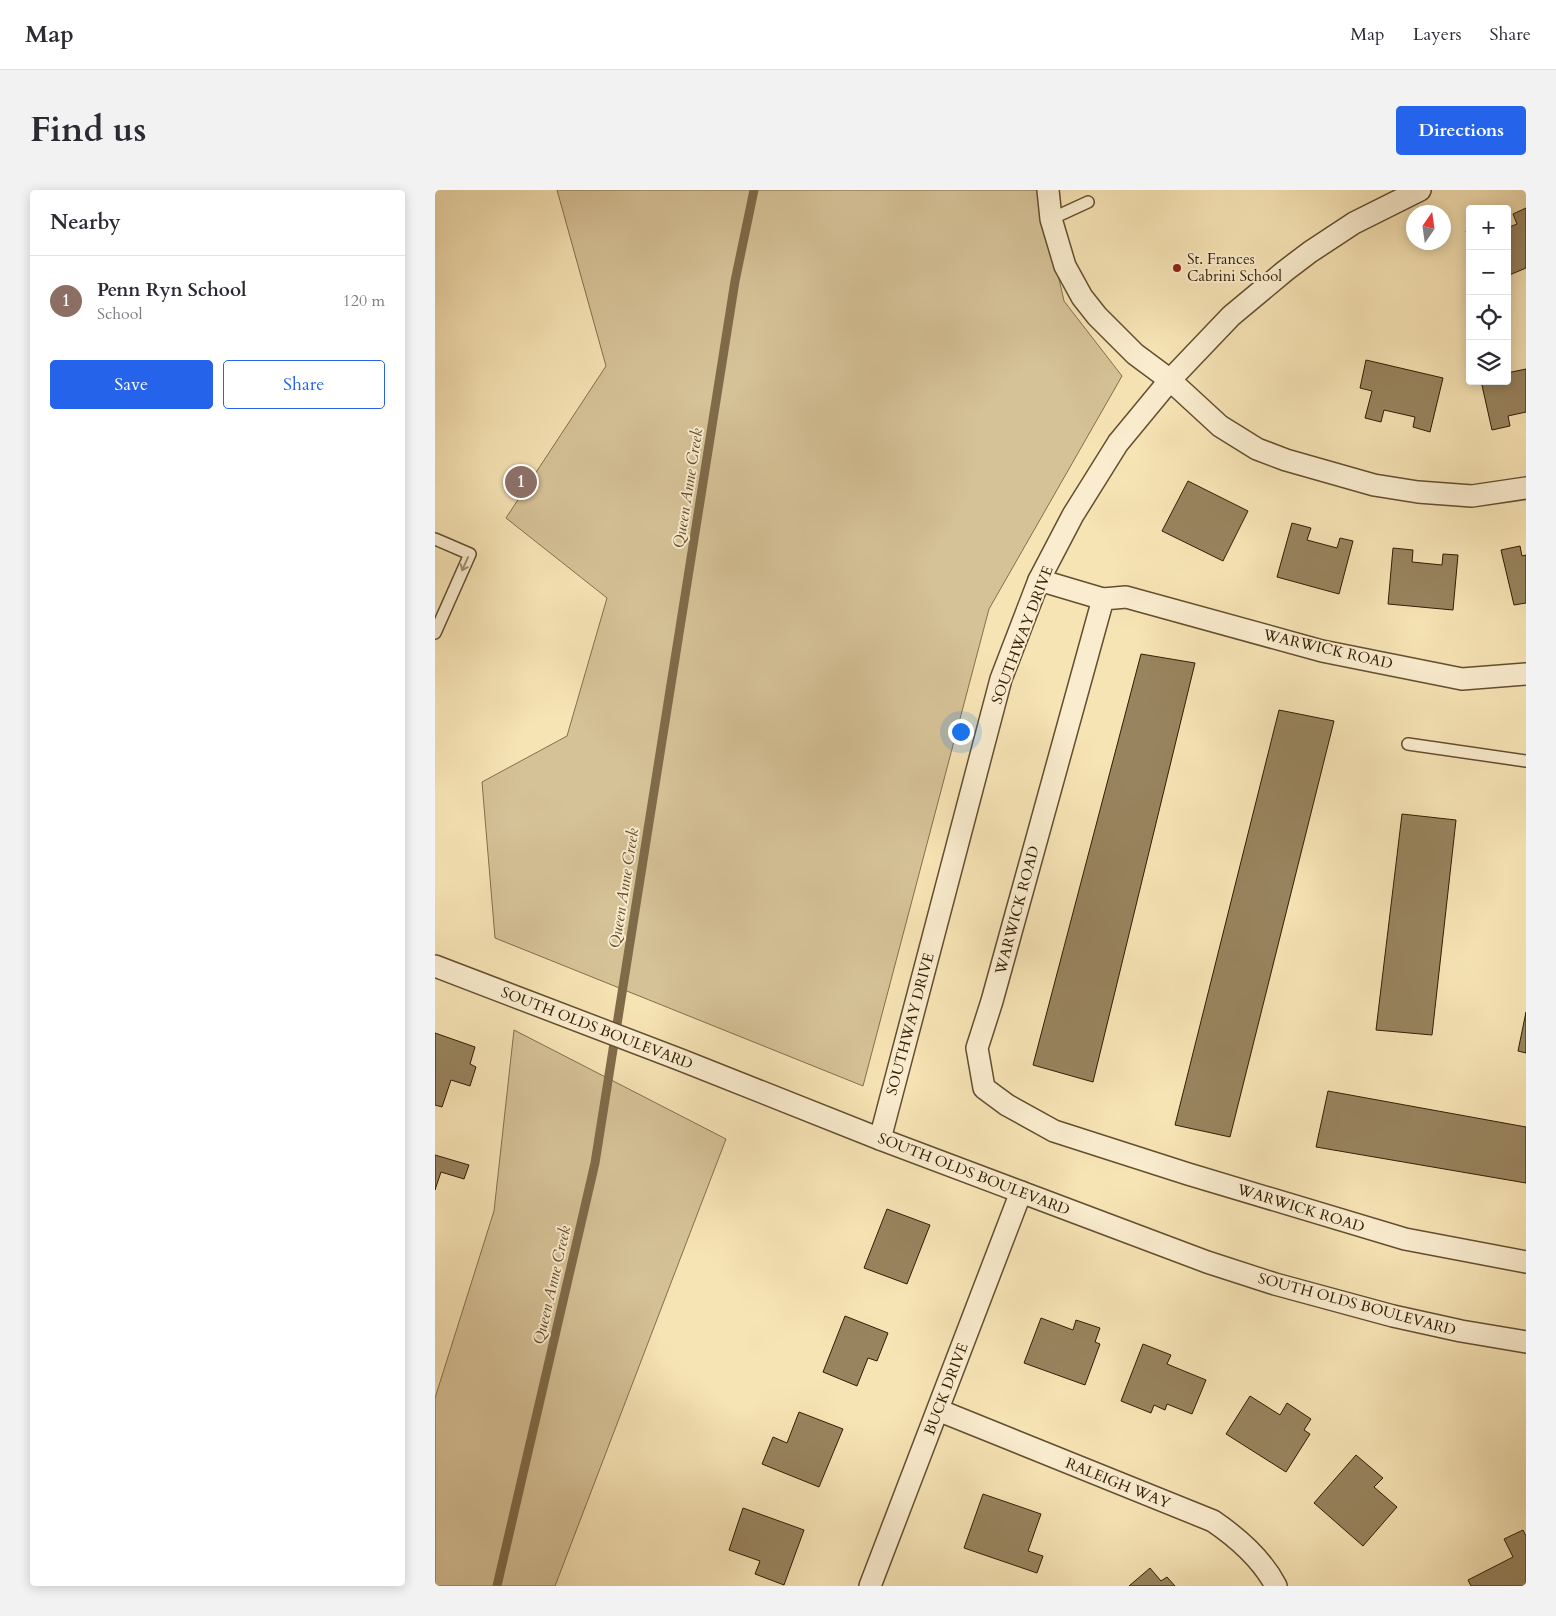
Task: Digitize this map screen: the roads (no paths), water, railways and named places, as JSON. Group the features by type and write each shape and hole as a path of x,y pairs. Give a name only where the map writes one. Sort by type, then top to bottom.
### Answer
{"street":[{"path":"1048,190 1051,219 1065,266 1082,297 1097,316 1135,354 1170,380 1220,426 1257,448 1286,460 1374,485 1419,492 1472,496 1526,488"},
{"name":"SOUTHWAY DRIVE","path":"880,1139 1001,680 1039,580 1073,515 1118,443 1170,380 1231,316 1285,271 1354,223 1420,190"},
{"path":"1039,580 1103,599"},
{"name":"WARWICK ROAD","path":"1526,674 1462,678 1322,651 1126,597 1103,599 992,1002 977,1048 984,1088 1007,1105 1054,1131 1188,1174 1405,1239 1526,1262"},
{"name":"SOUTH OLDS BOULEVARD","path":"435,966 681,1060 880,1139 1207,1262 1275,1284 1393,1316 1461,1331 1526,1342"},
{"name":"BUCK DRIVE","path":"870,1586 1021,1192"},
{"name":"RALEIGH WAY","path":"938,1410 1213,1521 1233,1534 1255,1556 1276,1586"}],"lane":[{"path":"1051,219 1088,202"},
{"path":"435,539 470,554 435,633"},
{"path":"1408,744 1526,761"}],"waterway":[{"name":"Queen Anne Creek","path":"497,1586 595,1163 735,281 754,190"}],"place":[{"name":"St. Frances Cabrini School","path":"1177,268"},
{"name":"Penn Ryn School","path":"521,482"}]}
